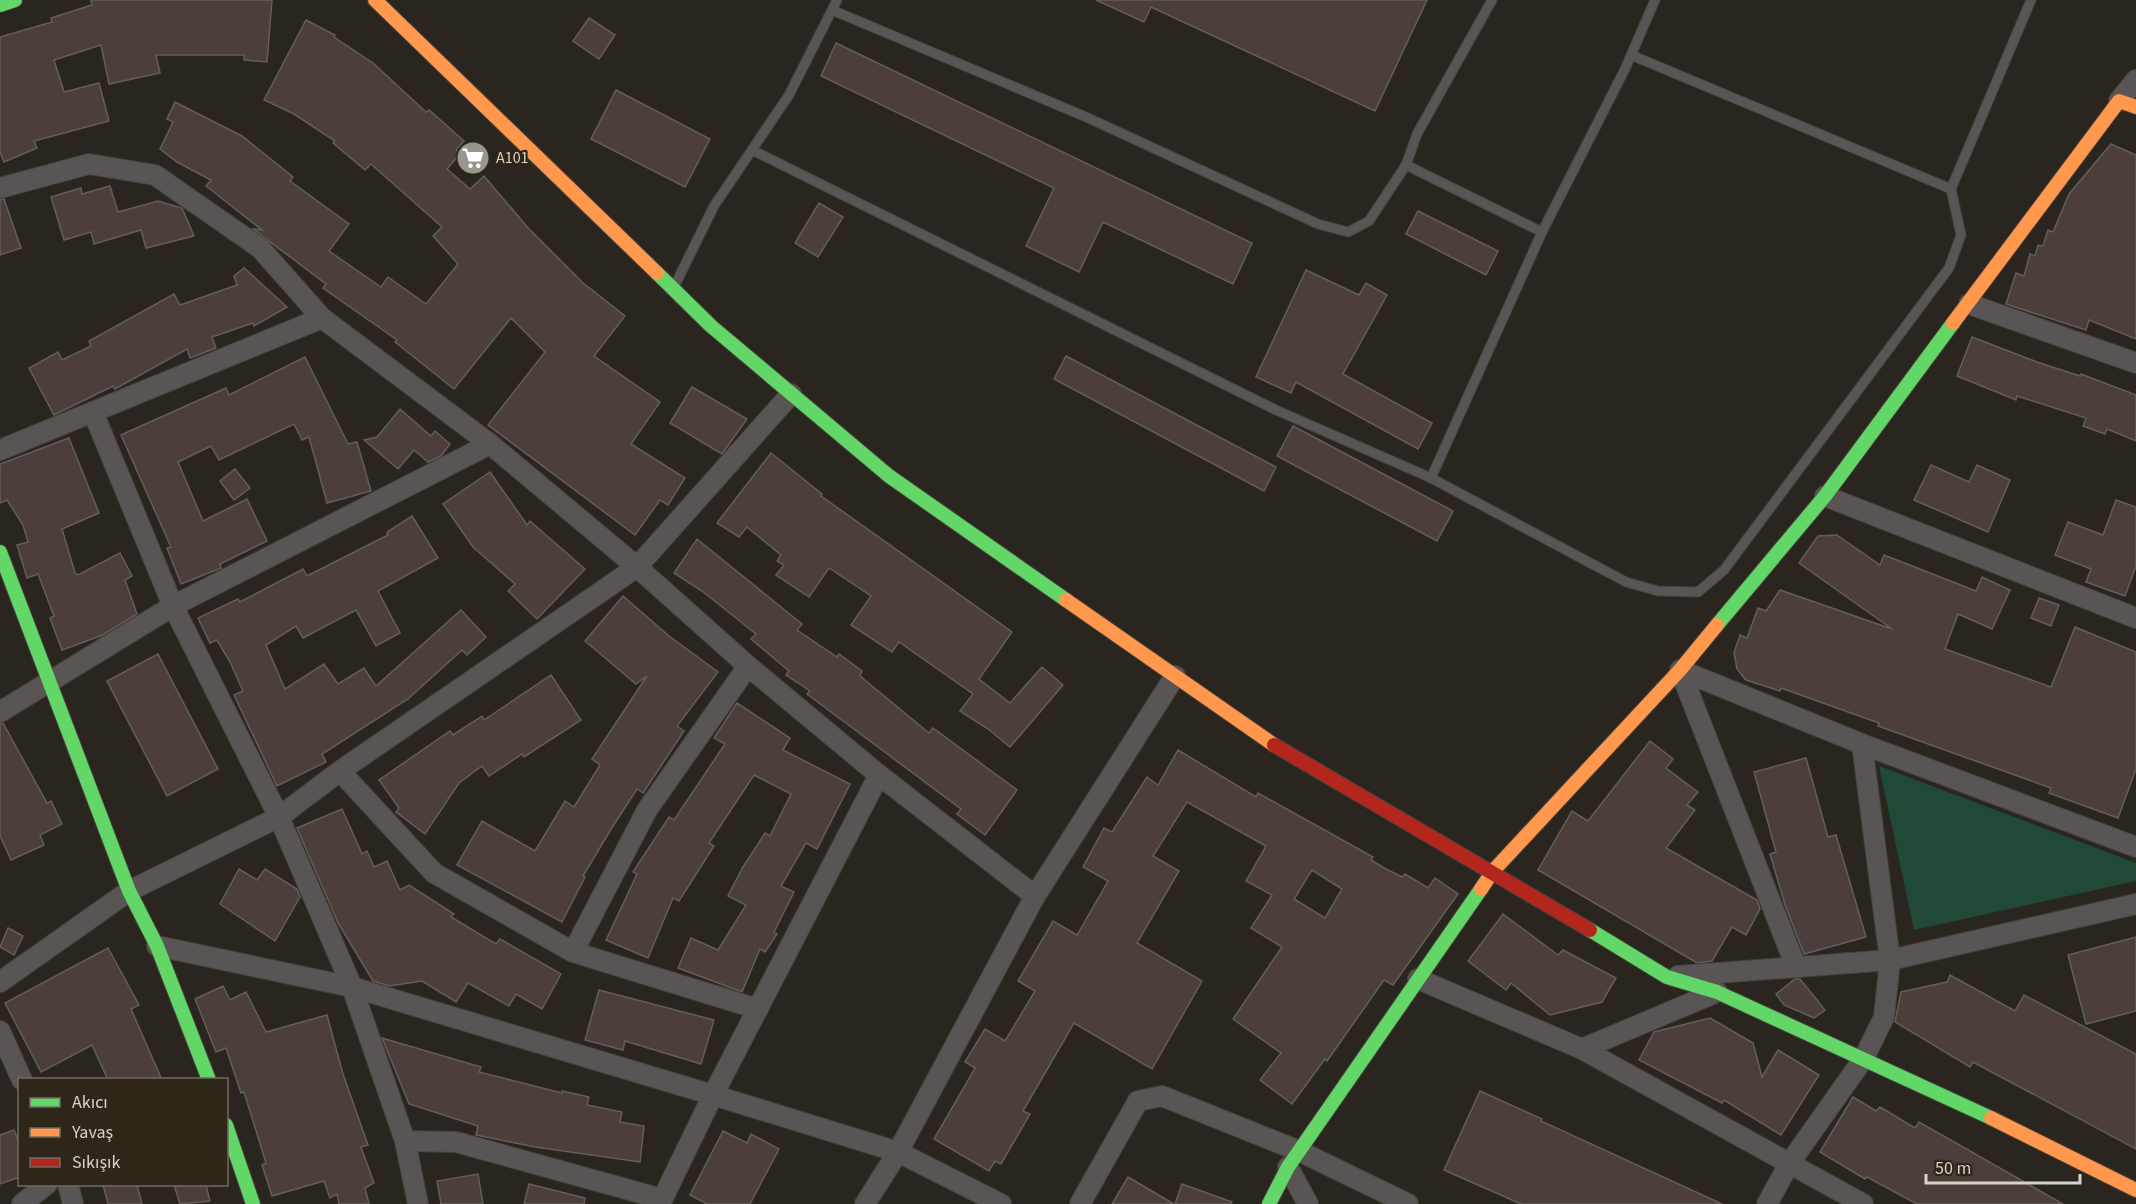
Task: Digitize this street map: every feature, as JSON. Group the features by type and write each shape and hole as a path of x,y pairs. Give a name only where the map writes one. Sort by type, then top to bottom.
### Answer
{"main road":[{"path":"0,5 15,0"},
{"path":"375,0 711,326 888,476 1276,747 1493,872 1667,977 1717,992 1864,1058 1949,1097 2136,1190"},
{"path":"1269,1204 1288,1167 1493,872 1680,670 1825,496 1969,304 2128,104"},
{"path":"0,552 129,891 157,946 208,1078"},
{"path":"228,1131 253,1204"}],"street":[{"path":"2128,104 2136,80"},
{"path":"0,188 89,164 155,175 260,248 322,318 490,444 637,567 747,666 879,775 1035,896"},
{"path":"1969,304 2136,363"},
{"path":"0,450 322,318"},
{"path":"0,982 129,891 279,817 340,771 637,567 791,394"},
{"path":"93,411 173,606 279,817 352,987 405,1141 418,1204"},
{"path":"0,712 173,606 490,444"},
{"path":"1825,496 2136,618"},
{"path":"573,952 647,810 747,666"},
{"path":"1680,670 1862,744 2136,847"},
{"path":"1680,670 1796,967"},
{"path":"865,1204 898,1152 1035,896 1175,676"},
{"path":"1767,1204 1789,1164 1864,1058 1884,1017 1890,960 1862,744"},
{"path":"340,771 434,873 573,952 758,1009"},
{"path":"405,1141 456,1142 661,1202 712,1095 879,775"},
{"path":"1667,977 1890,960 2136,904"},
{"path":"157,946 352,987 712,1095 898,1152 1001,1204"},
{"path":"1418,979 1582,1049 1863,1204"},
{"path":"1582,1049 1717,992"},
{"path":"0,1031 21,1078"},
{"path":"1080,1204 1138,1101 1162,1096 1299,1151 1408,1204"},
{"path":"1288,1167 1308,1204"},
{"path":"22,1204 46,1186"},
{"path":"68,1186 73,1204"}],"lane":[{"path":"673,289 714,206 789,95 837,0"},
{"path":"832,9 1086,117 1318,224 1348,232 1369,221 1406,165 1417,134 1492,0"},
{"path":"1431,478 1542,232 1631,56 1655,0"},
{"path":"752,150 1276,410 1431,478 1626,582 1658,591 1698,592 1724,570 1949,268 1962,236 1952,189 2031,0"},
{"path":"1631,56 1952,189"},
{"path":"1406,165 1542,232"}],"green space":[{"path":"1879,766 2136,863 2136,881 1914,930"}],"building":[{"path":"91,0 272,0 267,62 244,60 244,55 156,55 160,73 109,84 101,45 54,60 64,92 99,83 109,121 34,141 37,148 4,162 0,152 0,37 52,22 51,18 92,5"},
{"path":"1096,0 1427,0 1375,111 1151,7 1144,22"},
{"path":"589,18 615,35 599,59 573,41"},
{"path":"306,20 335,35 334,37 373,63 426,112 429,110 464,141 456,150 461,153 447,169 470,189 484,176 529,229 583,283 625,316 594,356 660,402 631,444 685,478 668,505 660,500 635,535 488,425 545,352 511,318 454,389 395,342 397,340 323,288 326,284 253,229 262,230 206,186 211,180 177,162 160,149 173,122 167,119 175,102 242,136 293,177 290,181 349,224 329,251 381,287 388,277 426,304 458,264 433,236 442,227 371,164 365,170 333,143 335,141 294,114 264,100"},
{"path":"836,43 1252,243 1233,284 1103,222 1079,272 1026,246 1054,188 821,76"},
{"path":"616,90 710,139 685,187 591,139"},
{"path":"2111,144 2136,155 2136,339 2089,320 2086,330 2006,304 2016,273 2024,276 2030,254 2035,256 2038,245 2043,246 2048,230 2053,232 2069,194"},
{"path":"110,186 118,212 158,201 182,208 194,236 146,248 141,230 94,244 91,232 64,240 51,197 81,188 82,194"},
{"path":"4,199 21,248 0,255 0,200"},
{"path":"819,203 843,217 818,257 795,243"},
{"path":"1418,211 1498,251 1486,275 1406,234"},
{"path":"244,268 287,307 254,326 253,323 212,337 216,348 190,358 187,349 115,389 113,386 54,415 29,368 58,352 62,360 91,346 89,341 174,294 180,305 237,285 234,276"},
{"path":"1306,270 1359,295 1366,283 1387,295 1343,374 1432,423 1418,449 1296,382 1291,393 1256,377"},
{"path":"1972,337 2037,362 2080,376 2081,374 2136,395 2136,441 2107,429 2105,434 2083,426 2086,418 2017,396 2016,400 1957,376"},
{"path":"1066,356 1276,467 1264,491 1054,379"},
{"path":"305,357 348,444 357,442 371,491 327,503 309,437 302,440 294,424 219,460 211,446 178,462 203,521 247,499 267,541 220,564 221,568 181,584 167,548 171,547 121,435 226,388 229,395"},
{"path":"692,387 747,419 722,454 670,423"},
{"path":"400,409 431,436 435,431 450,444 441,456 428,462 414,450 398,469 364,440 377,437"},
{"path":"1293,426 1453,511 1437,541 1277,456"},
{"path":"69,438 99,513 62,529 75,573 78,575 120,553 132,576 125,580 137,614 103,635 62,650 50,618 54,616 38,574 27,578 17,545 28,542 23,525 7,500 0,503 0,464"},
{"path":"771,453 822,494 821,496 1012,632 979,679 1010,703 1042,667 1063,685 1010,747 960,711 973,694 899,642 892,652 851,625 871,596 829,568 809,597 776,575 784,565 777,561 781,555 747,527 739,537 717,523"},
{"path":"1931,465 1969,482 1977,465 2010,480 1988,532 1914,500"},
{"path":"235,469 250,488 234,500 220,481"},
{"path":"490,472 527,525 530,521 585,569 537,619 508,591 515,584 473,547 443,504"},
{"path":"2116,500 2136,507 2136,566 2125,596 2086,582 2091,569 2055,555 2068,522 2103,535"},
{"path":"412,516 438,558 378,591 400,633 376,646 356,610 303,638 296,626 266,645 285,689 324,664 338,684 364,668 376,686 461,610 486,637 467,655 462,650 408,699 322,754 326,762 277,786 234,695 243,691 230,662 217,640 210,643 198,618 238,599 240,602 303,569 307,576 388,535 387,532"},
{"path":"1837,535 1880,565 1884,555 1976,591 1982,577 2010,590 1992,629 1958,614 1945,649 2051,687 2075,627 2136,652 2136,769 2118,818 2049,793 2051,788 1878,726 1879,723 1781,688 1780,691 1746,680 1737,669 1734,653 1740,635 1747,638 1758,608 1766,611 1780,590 1892,629 1799,563 1818,536"},
{"path":"697,539 802,624 797,630 837,657 839,654 862,671 860,676 929,733 933,728 1017,790 985,835 957,814 961,809 807,694 810,691 786,675 789,671 751,639 756,634 702,591 674,573"},
{"path":"623,596 669,636 718,672 677,726 684,731 643,793 637,789 613,826 583,876 585,877 562,922 457,865 482,821 535,851 565,801 574,807 600,765 592,759 647,676 636,684 585,641"},
{"path":"2039,598 2059,605 2051,626 2031,618"},
{"path":"158,654 218,769 167,796 107,681"},
{"path":"551,675 581,720 524,757 522,754 489,776 482,766 459,783 425,834 396,812 399,808 379,780 450,731 453,735 482,716 484,720"},
{"path":"737,703 790,738 783,750 850,784 817,849 806,843 781,886 794,892 774,932 777,934 765,952 760,949 742,992 678,968 691,938 718,950 746,905 728,896 765,833 770,836 791,794 754,775 709,843 714,846 679,901 673,898 648,958 606,940 637,874 633,872 669,817 674,820 725,744 714,738"},
{"path":"3,723 47,803 51,801 62,824 40,835 44,845 11,860 0,836 0,724"},
{"path":"1650,741 1673,759 1666,768 1698,792 1687,805 1695,810 1666,848 1757,900 1760,909 1746,935 1732,927 1712,961 1697,963 1538,870 1572,811 1588,821"},
{"path":"1178,750 1256,797 1258,793 1373,857 1371,860 1386,869 1402,877 1405,874 1428,888 1435,878 1458,894 1393,985 1384,980 1327,1061 1325,1059 1292,1104 1260,1080 1281,1053 1233,1019 1282,947 1251,928 1272,895 1246,881 1266,846 1187,802 1153,856 1179,871 1137,943 1202,981 1152,1069 1074,1023 1023,1111 1030,1114 1001,1164 995,1161 989,1171 934,1139 975,1068 965,1062 985,1029 1005,1041 1035,991 1018,981 1053,921 1077,935 1108,881 1083,867 1104,828 1112,832 1147,777 1158,785","holes":["1312,870 1342,889 1325,918 1294,899"]},
{"path":"1806,758 1828,837 1836,835 1866,937 1804,954 1785,905 1770,854 1776,852 1754,772"},
{"path":"342,809 362,854 367,851 374,867 387,861 400,890 409,885 454,914 451,917 496,944 500,939 561,974 542,1009 516,994 509,1006 468,983 456,1002 422,981 389,986 373,981 338,923 297,828"},
{"path":"239,869 257,880 265,869 297,889 300,897 275,941 220,904"},
{"path":"1503,914 1558,955 1563,950 1616,978 1602,1002 1550,1015 1511,983 1506,990 1468,961"},
{"path":"8,928 23,936 14,955 0,947"},
{"path":"2136,937 2136,1011 2086,1024 2068,955"},
{"path":"108,948 139,1005 131,1009 161,1078 107,1078 92,1045 41,1072 5,1003"},
{"path":"1950,975 2015,1011 2024,995 2136,1054 2136,1149 1973,1062 1970,1067 1895,1022 1901,992 1947,982"},
{"path":"1795,979 1800,979 1825,1010 1814,1018 1784,1005 1776,994"},
{"path":"223,986 230,1000 246,992 266,1032 327,1015 343,1074 368,1145 361,1147 374,1183 365,1188 369,1204 339,1204 337,1194 330,1198 324,1181 272,1196 262,1165 266,1163 244,1092 241,1093 226,1048 216,1052 195,999"},
{"path":"599,990 714,1020 701,1064 625,1041 623,1050 585,1040"},
{"path":"1710,1018 1753,1043 1762,1077 1778,1050 1819,1075 1781,1135 1724,1100 1722,1103 1639,1060 1654,1032"},
{"path":"382,1038 481,1067 479,1072 562,1093 562,1091 589,1097 587,1105 622,1112 620,1122 644,1126 640,1162 535,1147 476,1135 478,1126 409,1104"},
{"path":"1480,1091 1722,1204 1521,1204 1444,1170"},
{"path":"1853,1097 1876,1111 1880,1107 1915,1128 1919,1122 2063,1204 1917,1204 1867,1177 1865,1179 1820,1152"},
{"path":"14,1130 18,1140 18,1178 0,1184 0,1135"},
{"path":"723,1131 747,1143 751,1134 779,1149 750,1204 707,1204 690,1195"},
{"path":"478,1174 483,1204 441,1204 437,1181"},
{"path":"1128,1177 1174,1204 1112,1204"},
{"path":"529,1184 585,1198 584,1204 524,1204"},
{"path":"1182,1184 1232,1202 1231,1204 1175,1204"},
{"path":"103,1186 137,1186 142,1204 108,1204"},
{"path":"174,1186 206,1186 210,1201 180,1204"}],"traffic: fast":[{"path":"0,5 15,0"},
{"path":"657,273 711,326 889,476 1066,600"},
{"path":"1717,625 1825,496 1953,323"},
{"path":"0,552 129,891 157,946 208,1078"},
{"path":"1269,1204 1288,1167 1481,889"},
{"path":"1590,930 1667,977 1717,992 1991,1118"},
{"path":"228,1131 253,1204"}],"traffic: slow":[{"path":"375,0 657,273"},
{"path":"1953,323 2119,101 2136,107"},
{"path":"1066,600 1274,745"},
{"path":"1481,889 1493,871 1680,670 1717,625"},
{"path":"1991,1118 2136,1190"}],"traffic: jam":[{"path":"1274,745 1590,930"}],"place":[{"name":"A101","path":"473,158"}]}
